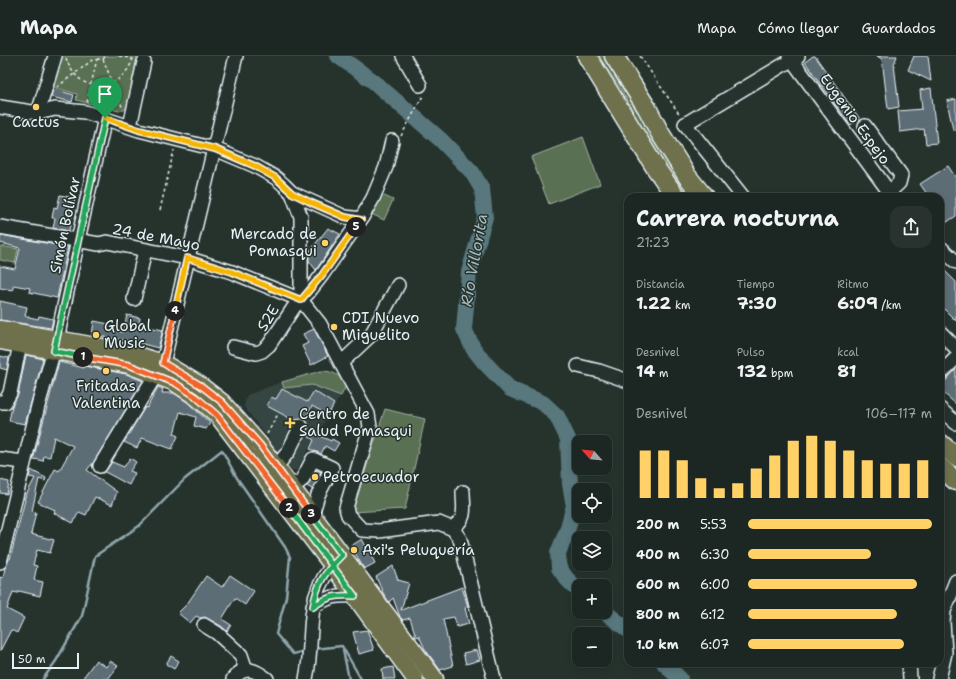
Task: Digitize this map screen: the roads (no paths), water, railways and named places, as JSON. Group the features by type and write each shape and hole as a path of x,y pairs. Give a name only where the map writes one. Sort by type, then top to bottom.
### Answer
{"highway":[{"path":"586,56 655,167 673,193"},
{"path":"614,56 687,176 701,193"},
{"path":"944,446 956,457"},
{"path":"944,470 956,481"}],"main road":[{"path":"0,329 56,345"},
{"path":"0,341 20,344 56,345 137,355 160,369 200,385 222,402 260,445 276,467 293,484 310,521 337,560 435,679"},
{"path":"160,369 175,383 195,396 217,415 293,484"},
{"path":"337,560 355,596 415,679"}],"street":[{"path":"38,113 54,56"},
{"path":"100,466 160,369 215,149 236,56"},
{"path":"402,56 422,90"},
{"path":"740,193 685,124 793,57"},
{"name":"Eugenio Espejo","path":"793,57 887,193"},
{"path":"130,126 139,61"},
{"path":"0,107 38,113 55,109 85,112 139,130 215,149 255,166 276,178 292,193 345,217 361,220"},
{"name":"Simón Bolívar","path":"0,562 5,522 24,460 48,367 56,345 105,118"},
{"path":"865,126 900,173 901,181 891,193"},
{"name":"S2E","path":"233,347 256,353 262,351 269,345 284,320 322,275 361,220 373,198 395,141"},
{"path":"292,193 301,217 301,300 320,324 368,414 370,428 346,508 348,515 362,530 379,531 440,523 453,529 460,539 494,679"},
{"name":"24 de Mayo","path":"0,228 99,244 107,242 187,258 232,272 301,300"},
{"path":"134,299 145,250"},
{"path":"944,251 956,262"},
{"path":"341,363 371,335 398,286"},
{"path":"944,336 956,348"},
{"path":"0,402 5,402 10,393 20,344"},
{"path":"944,370 956,358"},
{"path":"578,366 624,380"},
{"path":"944,412 956,423"},
{"path":"276,467 288,452 301,426"},
{"path":"0,459 23,462 24,460"},
{"path":"310,521 318,495 332,468 313,459 293,484 318,495"},
{"path":"451,528 459,524 463,515 463,492"},
{"path":"306,679 313,607 318,585 337,560"},
{"path":"944,611 956,581"},
{"path":"313,607 325,598 334,596 355,596"},
{"path":"204,625 217,633 241,655 246,670"},
{"path":"944,638 944,657"},
{"path":"909,667 910,679"},
{"path":"939,679 942,667"},
{"path":"234,679 237,674 246,670 256,671 267,679"}],"waterway":[{"name":"Río Villorita","path":"338,56 373,81 441,140 472,172 482,189 485,217 469,272 464,329 473,348 484,362 510,389 543,403 557,416 568,439 570,484 574,506 567,531 558,553 559,568 572,584"},
{"path":"43,679 56,661 82,616 95,556 139,526 185,479 222,450 237,478 285,547 290,557 286,597 276,634 293,654 305,651"},
{"name":"Río Villorita","path":"612,617 624,627"},
{"path":"314,649 342,646 361,679"},
{"path":"343,650 349,679"},
{"name":"Río Villorita","path":"668,667 680,679"}],"place":[{"name":"Cactus","path":"36,107"},
{"name":"Mercado de Pomasqui","path":"325,243"},
{"name":"CDI Nuevo Miguelito","path":"334,327"},
{"name":"Global Music","path":"96,335"},
{"name":"Fritadas Valentina","path":"106,371"},
{"name":"Centro de Salud Pomasqui","path":"290,423"},
{"name":"Petroecuador","path":"315,477"},
{"name":"Axi's Peluquería","path":"354,550"}]}
